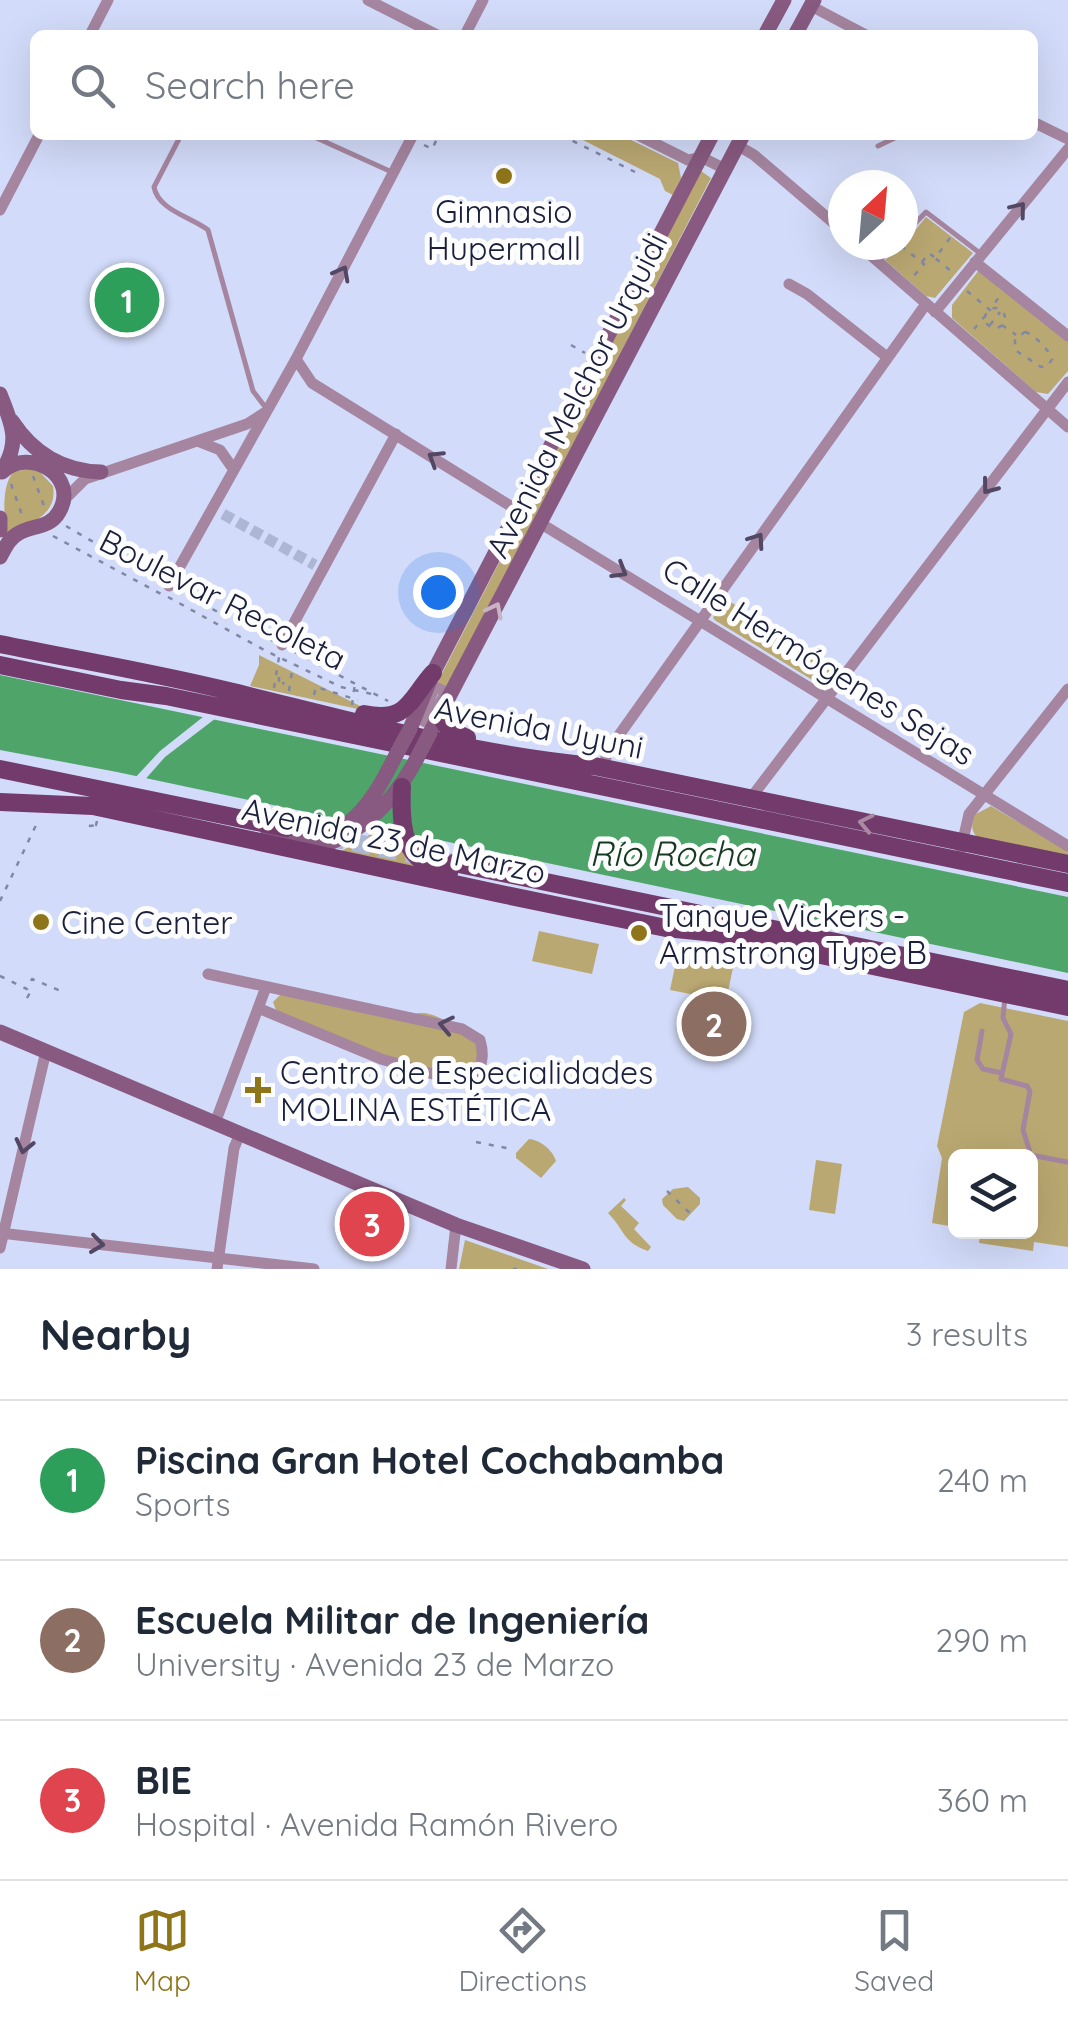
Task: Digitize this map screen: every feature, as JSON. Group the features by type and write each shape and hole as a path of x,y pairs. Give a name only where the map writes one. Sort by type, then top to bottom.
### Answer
{"main road":[{"path":"769,30 784,0"},
{"path":"798,30 812,3"},
{"name":"Avenida Melchor Urquidi","path":"358,823 410,729 710,140"},
{"name":"Avenida Melchor Urquidi","path":"358,823 402,787 740,140"},
{"path":"0,394 14,448 4,475"},
{"path":"6,418 46,457 70,468 101,472"},
{"path":"4,475 20,462 39,462 55,474 63,492 60,511 46,525 5,535"},
{"path":"0,518 5,535 0,557"},
{"path":"0,634 126,662 168,686"},
{"name":"Avenida Uyuni","path":"0,644 168,686 960,852 1068,864"},
{"path":"0,656 122,682 168,686"},
{"name":"Avenida Uyuni","path":"0,665 121,690 168,686 272,696 546,762 599,767 750,799 1068,883"},
{"path":"272,696 383,717 411,704 434,680"},
{"path":"440,716 448,730 458,736 599,767"},
{"name":"Avenida 23 de Marzo","path":"0,769 286,828"},
{"path":"402,787 403,832 420,859 437,870 675,919 714,918"},
{"path":"114,793 148,806 282,836 315,836 358,823"},
{"name":"Avenida 23 de Marzo","path":"0,802 94,806 1068,1007"},
{"path":"0,811 25,802"},
{"path":"305,852 332,844 358,823"},
{"name":"Avenida 23 de Marzo","path":"454,863 1068,990"},
{"path":"0,1032 456,1225 584,1269"}],"street":[{"path":"93,30 108,0"},
{"path":"368,0 427,30"},
{"path":"468,30 483,0"},
{"path":"812,3 858,30"},
{"path":"1038,125 1068,140"},
{"path":"0,210 36,140"},
{"path":"169,586 218,511 234,470 410,140"},
{"path":"648,140 688,160 701,157 725,168"},
{"path":"740,140 828,219"},
{"path":"599,767 887,357 978,258 1068,150"},
{"path":"978,258 1068,336"},
{"path":"878,262 1068,427"},
{"path":"789,284 887,357"},
{"path":"296,360 312,383 518,510"},
{"path":"750,799 1068,382"},
{"path":"63,501 85,478 247,424 268,410"},
{"path":"278,648 319,566 396,434"},
{"path":"197,441 220,450 234,470"},
{"name":"Calle Hermógenes Sejas","path":"540,522 1068,846"},
{"path":"960,852 968,814 1068,689"},
{"path":"208,974 462,1028 480,1040 482,1062 478,1073 468,1080 458,1080 382,1060 258,1008"},
{"path":"215,1123 266,987"},
{"path":"0,1248 46,1051"},
{"path":"218,1264 234,1148 240,1134"},
{"path":"451,1269 456,1225"},
{"path":"2,1233 218,1264 314,1269"}],"lane":[{"path":"178,140 154,187 155,194 160,202 208,230 252,391 268,410"},
{"path":"321,140 394,173"},
{"path":"878,146 891,140"},
{"path":"918,220 926,212 978,258"},
{"path":"1005,994 1003,1018 1011,1034 1002,1079 1028,1086 1030,1091 1023,1130 1030,1155 1067,1162"},
{"path":"982,1031 977,1060 983,1070 1002,1074"}],"path":[{"path":"424,144 432,149 436,140"},
{"path":"571,140 635,172"},
{"path":"935,258 954,233"},
{"path":"912,279 929,253 952,272"},
{"path":"918,260 922,263"},
{"path":"967,291 990,310 1002,310"},
{"path":"972,332 1003,292"},
{"path":"989,326 997,328 1002,324 1002,310"},
{"path":"989,326 1002,310"},
{"path":"986,314 989,326"},
{"path":"1002,324 1017,336"},
{"path":"1025,332 1036,337 1052,356 1048,366 1018,352 1014,346 1017,336 1025,332"},
{"path":"570,345 585,353"},
{"path":"31,470 46,512"},
{"path":"4,475 24,520"},
{"name":"Boulevar Recoleta","path":"50,534 389,702 376,703"},
{"path":"272,696 278,676 278,648"},
{"name":"Boulevar Recoleta","path":"278,648 294,663 354,691 378,696"},
{"path":"288,693 294,663"},
{"path":"278,676 279,686 284,682"},
{"path":"352,706 355,683"},
{"path":"314,698 316,688 362,701"},
{"path":"0,901 38,819"},
{"path":"94,826 102,824"},
{"path":"0,976 31,991 28,998"},
{"path":"27,989 32,979 60,991"},
{"path":"476,1142 512,1149"},
{"path":"667,1191 694,1217"},
{"path":"515,1269 517,1260"}],"shaded area":[{"path":"583,140 631,140 678,163 681,178 673,195 665,191 660,179"},
{"path":"701,171 711,178 446,692 435,687"},
{"path":"926,217 973,253 935,298 926,296 885,260 918,260 918,227"},
{"path":"979,270 1068,341 1068,371 1048,394 1036,392 952,318 952,305"},
{"path":"37,469 53,486 51,505 39,518 4,536 5,493 10,478 14,471"},
{"path":"724,598 842,670 830,684 819,684 716,621 713,618"},
{"path":"259,655 372,712 250,686"},
{"path":"991,806 1068,851 1068,857 980,840 972,829 974,815"},
{"path":"381,828 396,831 432,872 340,852"},
{"path":"539,931 599,944 592,974 532,961"},
{"path":"677,957 733,968 726,1001 670,990"},
{"path":"281,994 406,1018 415,1014 434,1015 478,1044 478,1064 466,1078 381,1061 276,1010 273,1002"},
{"path":"980,1003 1068,1021 1068,1247 1034,1242 1033,1251 979,1243 979,1239 1038,1239 1038,1149 948,1149 948,1226 932,1223 942,1158 937,1146 964,1012"},
{"path":"529,1139 546,1146 556,1161 541,1178 516,1158"},
{"path":"816,1160 842,1164 835,1214 809,1210"},
{"path":"688,1187 700,1198 700,1204 684,1221 663,1205 662,1199 673,1189"},
{"path":"624,1198 621,1206 639,1223 634,1229 651,1247 648,1251 628,1240 608,1213"},
{"path":"465,1240 548,1269 459,1269"}],"water":[{"path":"128,276 140,282 140,295 129,304 133,324 119,315 111,317 108,310 112,301 123,304 125,293 118,292 117,287"},
{"name":"Río Rocha","path":"0,675 1068,897 1068,973 0,750"}],"pier":[{"path":"208,713 220,715 165,757 142,783 133,780 160,751"}],"tunnel":[{"path":"223,514 315,565"},
{"path":"327,837 454,863"}],"place":[{"name":"Gimnasio Hupermall","path":"504,176"},
{"name":"Piscina Gran Hotel Cochabamba","path":"127,300"},
{"name":"Cine Center","path":"41,922"},
{"name":"Tanque Vickers - Armstrong Type B","path":"639,933"},
{"name":"Escuela Militar de Ingeniería","path":"714,1024"},
{"name":"Centro de Especialidades MOLINA ESTÉTICA","path":"258,1090"},
{"name":"BIE","path":"372,1224"}]}
